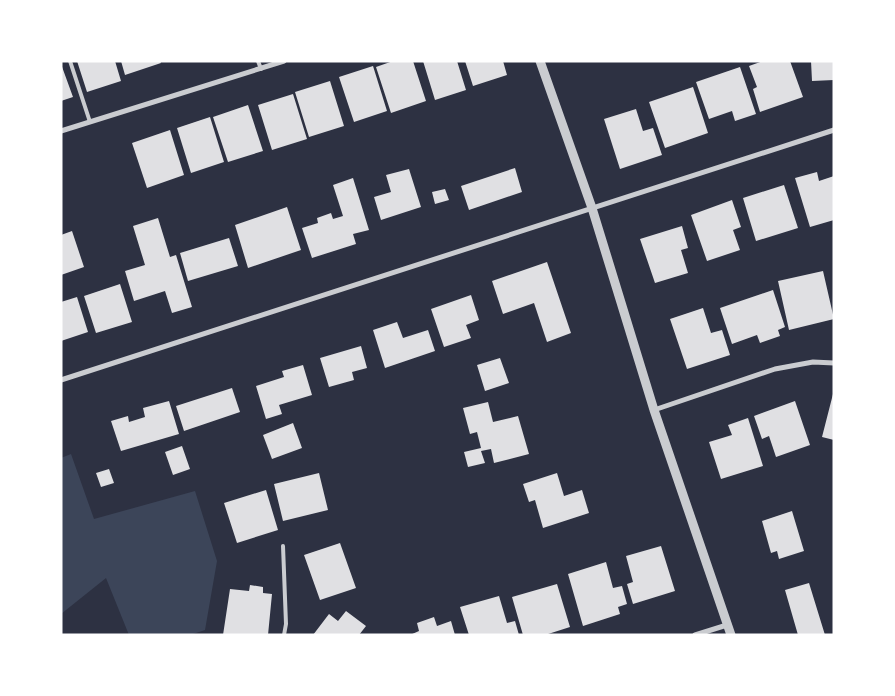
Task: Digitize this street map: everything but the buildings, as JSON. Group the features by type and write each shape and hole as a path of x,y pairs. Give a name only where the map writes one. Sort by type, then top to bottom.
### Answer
{"street":[{"path":"61,131 284,61"},
{"path":"540,61 592,208 654,410 731,635"},
{"path":"61,380 834,130"},
{"path":"654,410 775,369 813,362 834,363"},
{"path":"695,635 727,625"}],"lane":[{"path":"70,61 90,122"},
{"path":"258,61 260,68"},
{"path":"283,546 286,624 284,635"}],"shaded area":[{"path":"71,454 94,519 195,491 217,561 205,630 190,635 129,635 106,578 61,614 61,458"}]}
